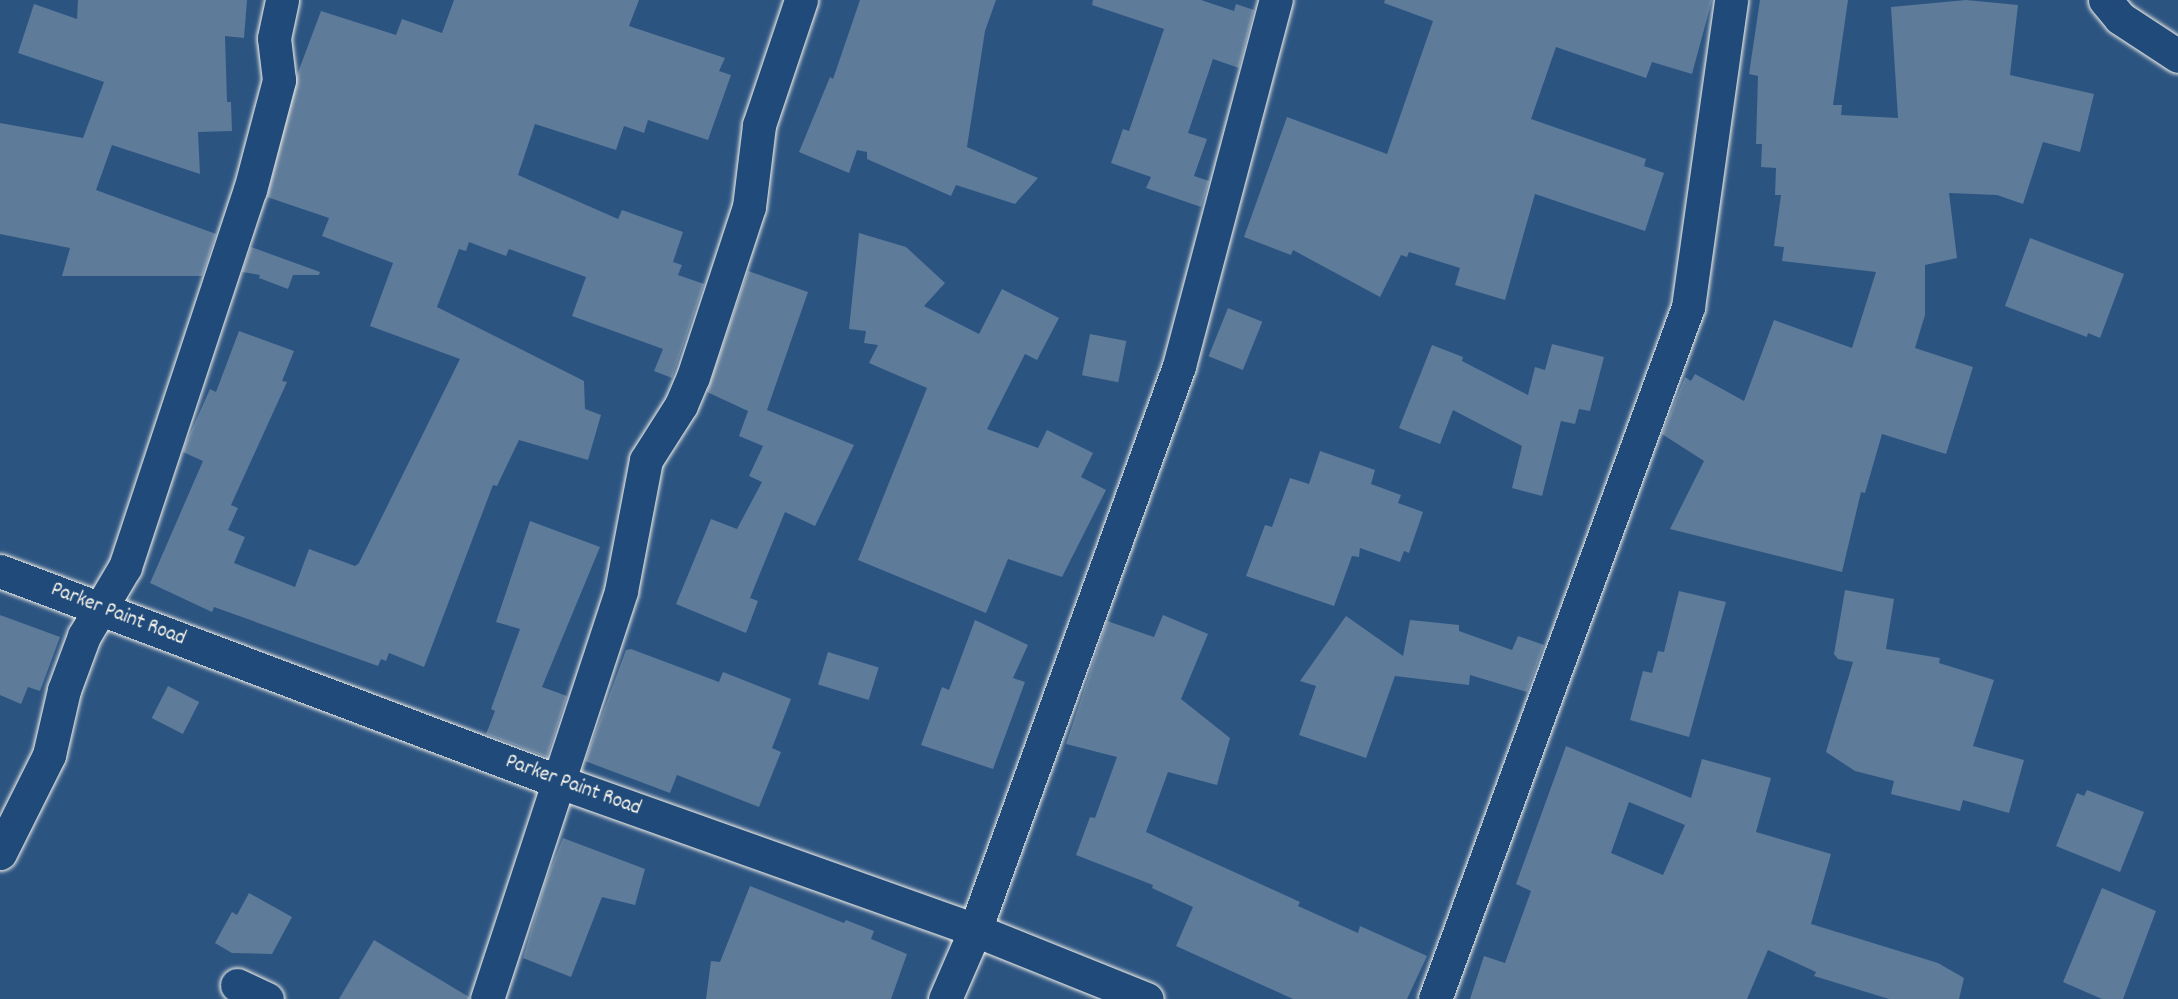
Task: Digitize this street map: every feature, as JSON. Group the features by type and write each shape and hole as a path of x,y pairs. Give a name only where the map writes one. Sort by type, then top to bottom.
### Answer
{"street":[{"path":"0,853 49,755 64,690 99,608 124,567 250,190 279,80 274,38 282,0"},
{"path":"487,999 621,591 646,460 681,405 693,377 749,207 759,125 801,0"},
{"path":"945,999 975,930 1179,366 1276,0"},
{"path":"1435,999 1688,307 1731,0"},
{"path":"2105,0 2120,18 2178,56"},
{"name":"Parker Paint Road","path":"0,571 557,782 975,930 1147,999"},
{"path":"237,985 267,999"}],"building":[{"path":"78,0 247,0 244,38 225,36 227,102 231,102 232,131 198,132 200,174 112,145 96,190 216,234 202,276 62,276 70,248 0,234 0,123 83,138 104,82 18,53 34,4 77,19"},
{"path":"454,0 639,0 629,26 725,58 719,71 731,75 708,140 648,120 644,133 624,126 616,150 535,124 518,175 618,219 622,210 683,232 673,262 682,265 678,275 704,284 672,378 654,371 663,349 572,316 586,277 509,249 506,256 469,242 466,251 459,249 437,307 584,381 585,409 601,415 588,460 519,440 497,486 493,485 424,667 389,653 386,661 381,659 378,666 214,607 212,612 150,583 203,461 183,452 185,445 210,389 216,392 239,331 294,351 282,381 287,382 231,505 238,508 228,530 245,537 234,563 295,587 309,549 355,566 359,563 460,359 370,326 393,263 322,236 329,218 267,197 297,75 321,11 396,35 402,19 442,33"},
{"path":"860,0 996,0 985,31 967,147 1038,178 1015,204 956,185 951,196 867,159 867,152 857,150 849,173 799,152 830,77 833,79"},
{"path":"1093,0 1201,0 1234,11 1236,4 1254,10 1239,68 1213,59 1188,133 1207,139 1194,176 1209,181 1201,207 1146,188 1151,177 1111,163 1123,129 1129,131 1164,29 1092,5"},
{"path":"1385,0 1712,0 1692,74 1652,62 1646,78 1556,47 1531,119 1646,159 1644,166 1664,173 1645,231 1535,194 1505,300 1455,285 1460,268 1409,252 1407,257 1401,255 1380,297 1293,250 1291,255 1244,237 1287,117 1387,154 1433,21 1384,3"},
{"path":"1760,0 1848,0 1833,105 1842,105 1841,115 1898,118 1891,7 1966,0 2018,5 2010,75 2094,94 2080,152 2043,142 2023,204 1997,195 1949,193 1957,258 1925,265 1925,315 1915,348 1973,367 1946,454 1882,434 1865,493 1861,492 1842,572 1670,529 1704,461 1662,434 1685,377 1691,381 1695,374 1744,401 1774,320 1852,348 1876,272 1782,261 1784,247 1774,246 1781,195 1775,195 1776,168 1761,167 1762,144 1756,144 1758,76 1749,74"},
{"path":"859,233 906,247 945,283 924,306 979,334 1002,289 1059,318 1037,360 1025,354 987,429 1038,448 1047,430 1093,453 1081,477 1106,490 1062,577 1008,559 986,613 858,560 927,388 869,363 878,345 864,343 866,331 849,329"},
{"path":"2030,238 2124,274 2100,338 2088,333 2087,337 2005,306"},
{"path":"251,247 320,272 319,275 293,275 288,289 259,278 260,275 242,272"},
{"path":"748,271 808,292 767,410 854,445 815,526 785,512 750,598 758,601 746,633 676,604 711,519 737,529 762,482 749,476 763,446 739,436 748,411 707,392"},
{"path":"1228,308 1262,322 1243,370 1209,356"},
{"path":"1090,334 1126,341 1118,382 1082,375"},
{"path":"1552,344 1604,357 1590,411 1579,409 1575,424 1561,421 1542,496 1512,488 1522,446 1453,410 1440,444 1399,428 1432,345 1463,357 1462,361 1528,395 1535,367 1545,370"},
{"path":"1320,451 1375,470 1371,484 1401,495 1398,503 1423,512 1409,553 1404,551 1400,562 1360,548 1359,557 1352,556 1334,606 1246,576 1265,525 1272,527 1290,478 1309,484"},
{"path":"530,521 600,547 542,687 567,696 547,757 486,734 495,711 491,709 520,629 496,622"},
{"path":"1845,590 1894,599 1886,649 1940,658 1939,663 1994,680 1973,746 2024,760 2009,813 1963,800 1960,811 1891,794 1894,781 1855,771 1826,752 1853,662 1838,659 1834,654"},
{"path":"1679,591 1726,602 1689,737 1630,720 1643,671 1652,673 1658,651 1664,652"},
{"path":"0,615 60,637 40,691 28,687 21,704 0,695"},
{"path":"1163,615 1208,634 1181,699 1230,738 1217,785 1168,772 1146,832 1300,902 1298,906 1358,933 1360,926 1427,956 1407,999 1293,999 1176,946 1193,907 1152,888 1153,885 1076,855 1090,817 1095,818 1117,757 1066,744 1107,621 1154,637"},
{"path":"1346,616 1403,656 1410,620 1459,625 1459,631 1512,650 1518,636 1544,645 1527,692 1470,675 1469,685 1395,676 1366,758 1299,735 1316,686 1300,681"},
{"path":"975,620 1028,645 1013,678 1025,682 993,769 921,745 942,687 949,690"},
{"path":"631,649 719,682 723,672 791,699 772,748 781,752 759,807 677,775 670,793 585,761 626,650"},
{"path":"828,652 879,667 869,700 818,685"},
{"path":"168,686 199,702 183,734 152,718"},
{"path":"1566,746 1691,798 1702,759 1771,778 1756,832 1831,854 1811,924 1938,963 1964,978 1959,999 1889,999 1814,976 1816,972 1768,950 1747,999 1470,999 1484,956 1505,963 1531,891 1516,884","holes":["1629,802 1685,825 1663,875 1611,853"]},
{"path":"2087,790 2144,812 2120,872 2056,846 2077,793 2084,796"},
{"path":"563,838 645,869 635,905 602,897 571,977 523,958 545,883"},
{"path":"750,886 844,923 846,920 874,931 871,939 907,954 891,999 706,999 711,961 720,962"},
{"path":"2102,888 2156,911 2123,999 2102,999 2063,982"},
{"path":"249,893 292,917 272,954 232,953 215,943 232,912 237,915"},
{"path":"374,940 469,997 469,999 339,999"}]}
